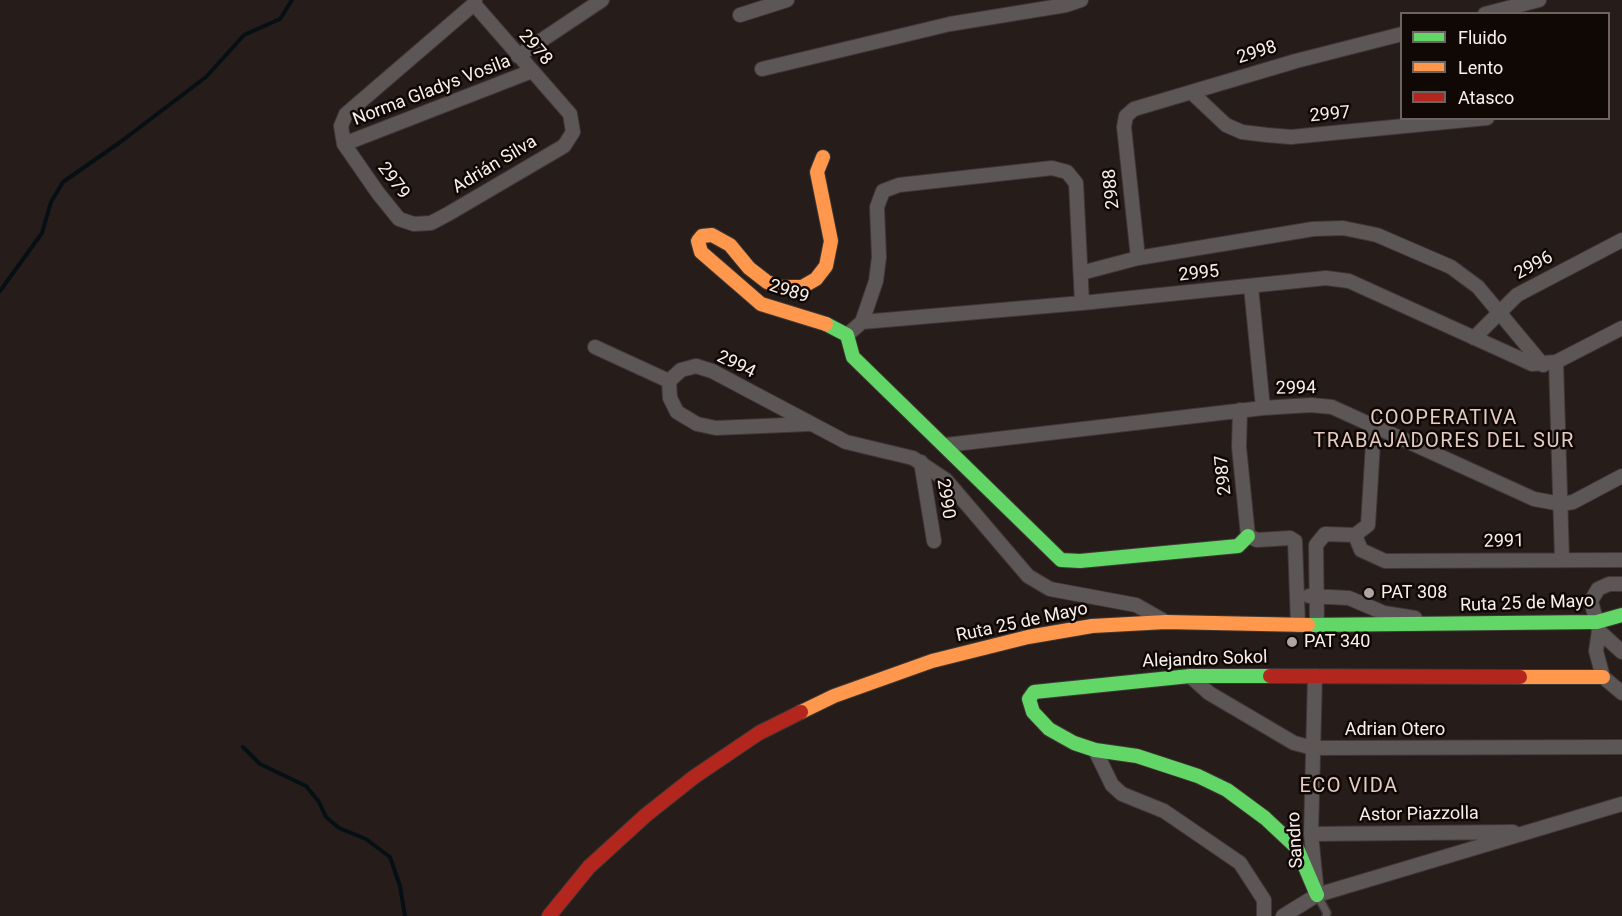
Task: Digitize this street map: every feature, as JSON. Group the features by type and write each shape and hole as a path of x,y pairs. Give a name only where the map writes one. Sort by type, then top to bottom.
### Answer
{"street":[{"name":"Norma Gladys Vosila","path":"518,56 602,0"},
{"path":"740,15 787,0"},
{"path":"762,69 950,24 1066,5 1081,0"},
{"path":"1493,12 1539,0"},
{"name":"2978","path":"474,2 570,114 573,132"},
{"path":"343,141 341,126 346,114 474,2"},
{"name":"2998","path":"1126,116 1134,109 1296,61 1400,34"},
{"name":"Norma Gladys Vosila","path":"343,141 532,71"},
{"name":"2997","path":"1191,92 1226,125 1242,132 1267,135 1291,137 1466,120"},
{"name":"2988","path":"1126,116 1124,127 1138,258"},
{"name":"Adrián Silva","path":"431,224 564,146 573,132"},
{"name":"2979","path":"343,141 399,219 414,224 431,224"},
{"name":"2989","path":"823,157 817,172 831,241 826,266 816,279 802,287 783,287 767,282 722,239 712,235 702,236 698,241 701,252 761,304 820,320 847,335"},
{"path":"1082,303 1076,183 1067,172 1052,168 899,185 883,191 878,207 879,258 876,281 862,321 847,335 853,357 946,445 1061,560 1080,561 1238,546 1248,536 1257,540 1290,538 1295,542 1298,625"},
{"name":"2995","path":"1081,273 1138,258 1276,234 1343,228 1377,234 1451,267 1478,287 1549,364"},
{"name":"2996","path":"1474,338 1517,295 1622,240"},
{"name":"2995","path":"862,321 1082,303 1326,278 1349,281 1532,364 1549,364"},
{"path":"783,287 778,302 784,311"},
{"path":"1251,287 1263,408"},
{"path":"1562,559 1561,504 1549,364 1622,328"},
{"path":"595,347 669,381"},
{"name":"2994","path":"809,424 716,429 697,424 677,412 670,398 669,381 681,369 696,366 712,370 846,442 917,460"},
{"name":"2994","path":"946,445 1240,410 1311,405 1332,407 1534,499 1561,504"},
{"name":"2987","path":"1240,410 1239,447 1248,536"},
{"path":"1317,626 1316,545 1325,534 1354,535 1368,525 1371,508 1374,427"},
{"path":"917,460 946,480 1028,576 1050,589 1136,605 1166,622"},
{"name":"2990","path":"917,460 934,541"},
{"path":"1561,504 1573,502 1622,476"},
{"name":"2991","path":"1354,535 1361,550 1385,561 1622,560"},
{"path":"1622,584 1609,584 1598,589 1592,601 1598,626 1596,651 1603,677 1622,693"},
{"path":"1297,596 1349,598 1384,613 1444,625"},
{"name":"Ruta 25 de Mayo","path":"549,916 589,867 646,814 694,777 759,733 834,696 932,661 1028,637 1092,626 1166,622 1317,626 1598,626 1622,615"},
{"path":"1598,626 1622,627"},
{"path":"1598,626 1622,652"},
{"name":"Alejandro Sokol","path":"1095,750 1074,743 1049,729 1033,712 1029,699 1034,692 1069,686 1190,676 1603,677"},
{"name":"Adrian Otero","path":"1190,676 1209,693 1294,743 1313,748 1622,747"},
{"name":"Sandro","path":"1315,676 1311,834 1317,895"},
{"path":"1095,750 1137,756 1198,776 1227,790 1265,818 1297,848 1317,895"},
{"path":"1095,750 1112,785 1122,794 1164,811 1240,863 1264,900 1264,916"},
{"path":"1283,916 1317,895 1622,804"},
{"name":"Astor Piazzolla","path":"1311,834 1528,831"}],"lane":[{"path":"1317,895 1327,913 1326,916"}],"waterway":[{"path":"0,291 42,233 51,202 63,182 206,77 244,35 280,19 292,0"},
{"path":"243,747 260,764 306,786 319,802 326,817 339,828 366,839 390,857 400,886 405,916"}],"traffic: fast":[{"path":"826,324 847,335 853,357 1061,560 1080,561 1238,546 1248,536"},
{"path":"1308,625 1597,622 1622,615"},
{"path":"1270,676 1190,676 1034,692 1029,699 1033,712 1049,729 1074,743 1095,750 1137,756 1198,776 1227,790 1265,818 1297,848 1317,895"}],"traffic: slow":[{"path":"823,157 817,172 831,241 826,266 816,279 802,287 780,287 767,282 749,268 730,245 712,235 702,236 698,241 701,252 761,304 826,324"},
{"path":"801,712 834,696 932,661 1028,637 1092,626 1166,622 1308,625"},
{"path":"1520,677 1603,677"}],"traffic: jam":[{"path":"1270,676 1520,677"},
{"path":"549,916 589,867 646,815 694,777 759,733 801,712"}],"place":[{"name":"PAT 308","path":"1369,593"},
{"name":"PAT 340","path":"1292,642"}],"district":[{"name":"COOPERATIVA TRABAJADORES DEL SUR","path":"1444,430"},
{"name":"ECO VIDA","path":"1349,787"}]}
